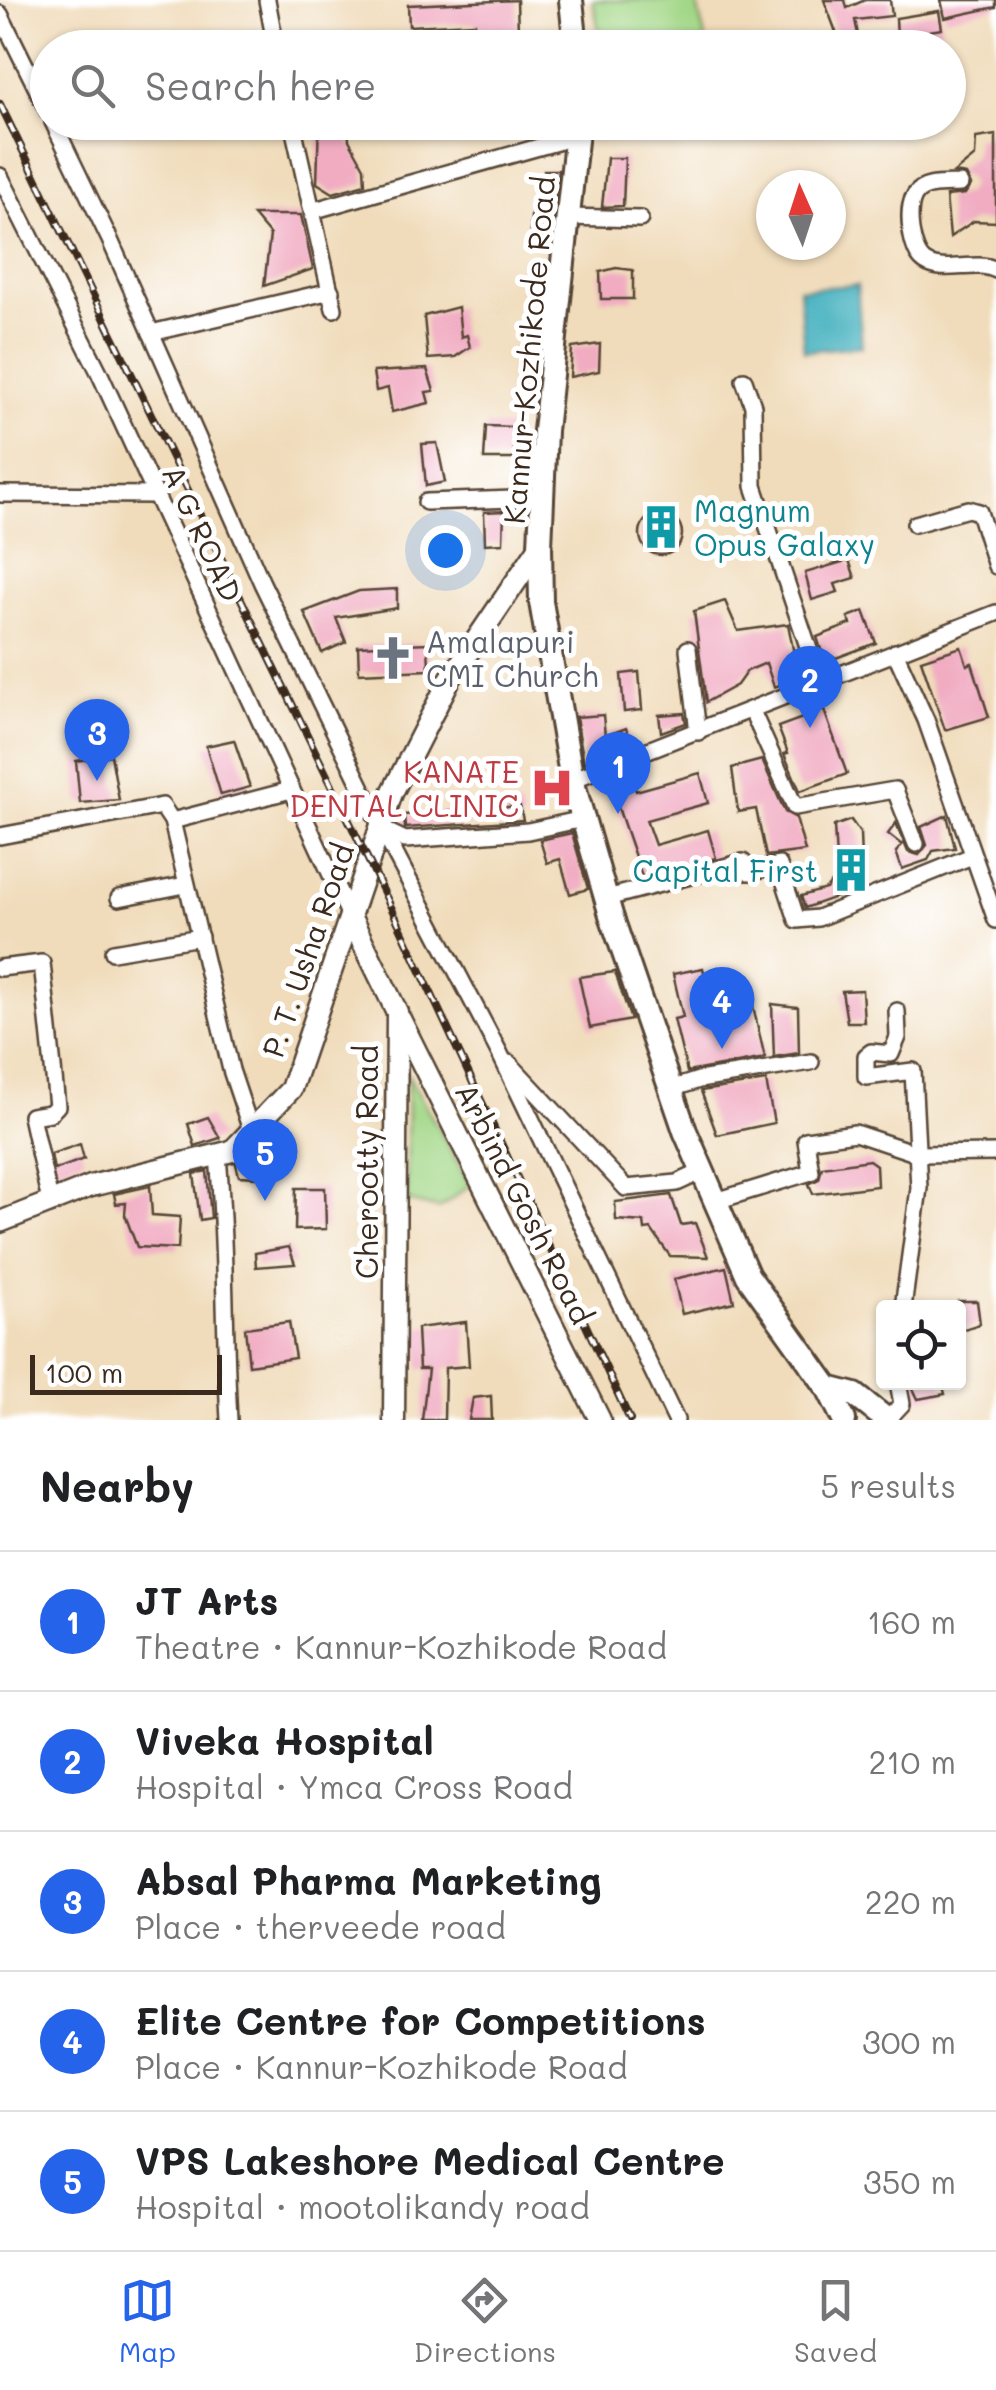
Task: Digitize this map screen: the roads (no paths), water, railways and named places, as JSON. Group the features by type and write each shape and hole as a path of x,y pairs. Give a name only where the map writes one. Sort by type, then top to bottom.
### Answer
{"main road":[{"path":"571,0 574,30"},
{"name":"Kannur-Kozhikode Road","path":"577,140 545,431 540,546 541,602 572,780 606,898 703,1171 748,1276 828,1388 844,1420"},
{"path":"828,1388 855,1395 887,1420"}],"street":[{"path":"267,0 273,30"},
{"path":"0,14 30,75"},
{"path":"61,140 262,583 382,829 500,1054 676,1420"},
{"path":"297,140 334,310"},
{"path":"315,210 545,140"},
{"name":"A G ROAD","path":"0,176 8,206 156,496 350,916"},
{"path":"960,184 926,186 915,194 910,206 914,248 924,262 936,266 996,270"},
{"path":"570,218 640,219"},
{"path":"151,333 331,291"},
{"path":"744,380 753,406 754,486 820,682"},
{"path":"0,494 156,496"},
{"path":"426,502 542,498"},
{"path":"915,524 968,509 979,512 996,566"},
{"name":"P. T. Usha Road","path":"0,1222 91,1186 232,1150 290,1089 392,792 450,679 540,546"},
{"path":"572,780 996,613"},
{"path":"688,650 698,732"},
{"path":"895,652 926,720 996,920"},
{"path":"752,711 796,807 895,790 916,844"},
{"path":"172,822 291,790"},
{"path":"0,836 162,806 172,822 231,1070 251,1130"},
{"path":"382,829 405,840 528,831 583,819"},
{"path":"606,898 743,862 749,872 778,865 797,920 808,919 877,897 972,856"},
{"path":"119,898 185,885"},
{"name":"Cherootty Road","path":"350,916 397,1012 394,1420"},
{"path":"112,952 200,937"},
{"path":"0,968 42,963 57,1106 50,1113 31,1116 50,1202"},
{"path":"897,1010 898,1037 891,1054 866,1056 866,1077 914,1072 916,1221 904,1300"},
{"name":"Arbind Gosh Road","path":"397,1012 600,1420"},
{"path":"500,1054 626,1188 677,1183 703,1171"},
{"path":"671,1089 766,1067 811,1062"},
{"path":"716,1200 811,1172 806,1140 855,1133 918,1154 996,1153"},
{"path":"218,1156 226,1244 228,1311 224,1352 229,1420"},
{"path":"887,1420 902,1404 899,1390"}],"water":[{"path":"857,285 862,346 804,351 799,289"}],"railway":[{"path":"0,104 391,907 630,1420"}],"place":[{"name":"Magnum Opus Galaxy","path":"661,527"},
{"name":"Amalapuri CMI Church","path":"393,658"},
{"name":"Viveka Hospital","path":"810,728"},
{"name":"Absal Pharma Marketing","path":"97,781"},
{"name":"KANATE DENTAL CLINIC","path":"552,788"},
{"name":"JT Arts","path":"618,814"},
{"name":"Capital First","path":"851,870"},
{"name":"Elite Centre for Competitions","path":"722,1049"},
{"name":"VPS Lakeshore Medical Centre","path":"265,1201"}]}
